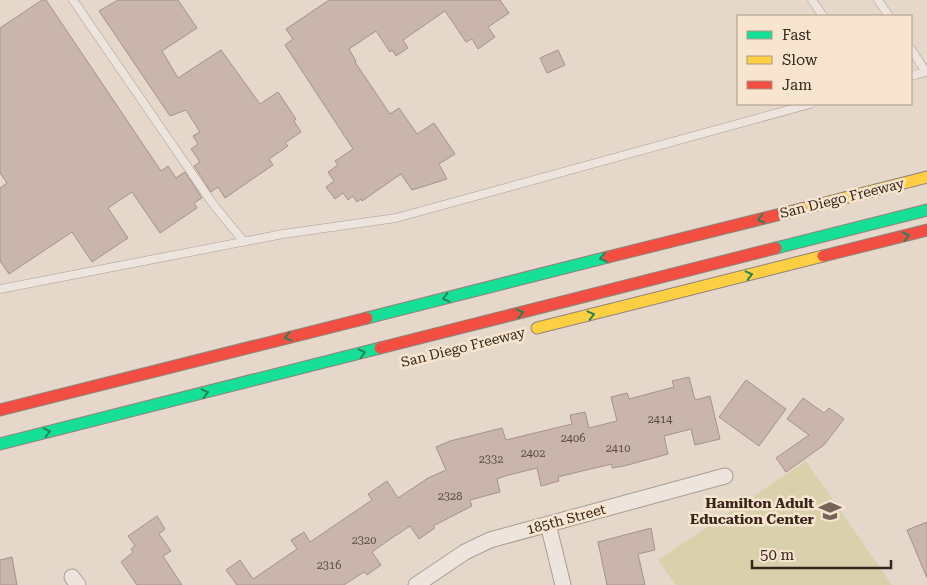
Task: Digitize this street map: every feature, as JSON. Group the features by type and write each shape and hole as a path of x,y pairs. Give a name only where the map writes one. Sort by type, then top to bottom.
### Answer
{"highway":[{"name":"San Diego Freeway","path":"0,410 927,177"},
{"path":"0,444 927,210"},
{"name":"San Diego Freeway","path":"523,332 927,230"},
{"path":"110,395 129,377"}],"street":[{"name":"185th Street","path":"416,585 465,552 490,540 725,476"},
{"path":"548,524 563,585"}],"lane":[{"path":"73,0 213,204 244,242"},
{"path":"812,0 822,15"},
{"path":"878,0 888,15"},
{"path":"912,50 927,72 912,76"},
{"path":"0,289 244,242 396,218 806,105"}],"shaded area":[{"path":"806,461 892,585 676,585 658,560"}],"building":[{"path":"42,0 46,0 161,171 168,166 176,178 185,172 202,198 194,203 197,208 160,233 132,192 108,208 128,238 92,262 72,232 9,274 0,261 0,188 7,183 0,173 0,28"},
{"path":"118,0 178,0 197,28 162,51 178,78 221,50 260,104 278,92 296,119 294,121 301,132 285,143 288,146 269,159 273,165 225,198 218,187 211,192 194,166 200,162 191,149 198,144 193,136 200,132 186,110 170,116 99,11"},
{"path":"329,0 500,0 509,13 488,27 495,37 478,49 472,39 466,42 445,11 403,40 408,48 396,56 392,50 390,52 376,31 349,49 355,62 390,114 399,108 417,134 434,123 455,154 439,164 447,179 412,190 401,174 362,201 361,199 357,202 353,196 348,200 343,193 335,199 326,187 334,181 328,172 338,165 335,161 353,149 285,45 293,39 286,29"},
{"path":"558,50 565,65 547,73 540,58"},
{"path":"689,377 695,400 710,396 720,439 695,445 691,429 664,436 668,454 624,466 612,468 612,464 582,471 558,477 559,481 541,486 537,468 497,479 500,492 470,500 472,506 433,526 435,528 419,539 410,526 372,552 381,565 367,575 364,572 344,585 237,585 226,570 240,560 253,579 297,549 291,540 304,532 310,542 372,500 368,494 387,481 398,498 428,478 446,470 436,447 450,441 502,428 506,440 572,424 570,415 585,412 589,428 617,421 611,397 627,393 629,399 674,387 672,381"},
{"path":"746,380 786,409 759,446 719,417"},
{"path":"803,398 824,413 829,408 844,419 824,445 786,472 776,458 809,435 787,419"},
{"path":"157,516 165,529 159,534 171,551 163,556 182,585 137,585 121,562 133,552 131,549 135,546 128,536"},
{"path":"927,522 927,578 907,530"},
{"path":"651,528 655,550 638,554 645,585 607,585 598,542"},
{"path":"12,557 17,585 0,585 0,560"}],"traffic: fast":[{"path":"776,248 927,210"},
{"path":"367,318 608,257"},
{"path":"0,444 380,348"}],"traffic: slow":[{"path":"801,209 927,177"},
{"path":"537,328 823,256"}],"traffic: jam":[{"path":"608,257 801,209"},
{"path":"823,256 927,230"},
{"path":"380,348 776,248"},
{"path":"0,410 367,318"}],"place":[{"name":"Hamilton Adult Education Center","path":"830,511"}]}
